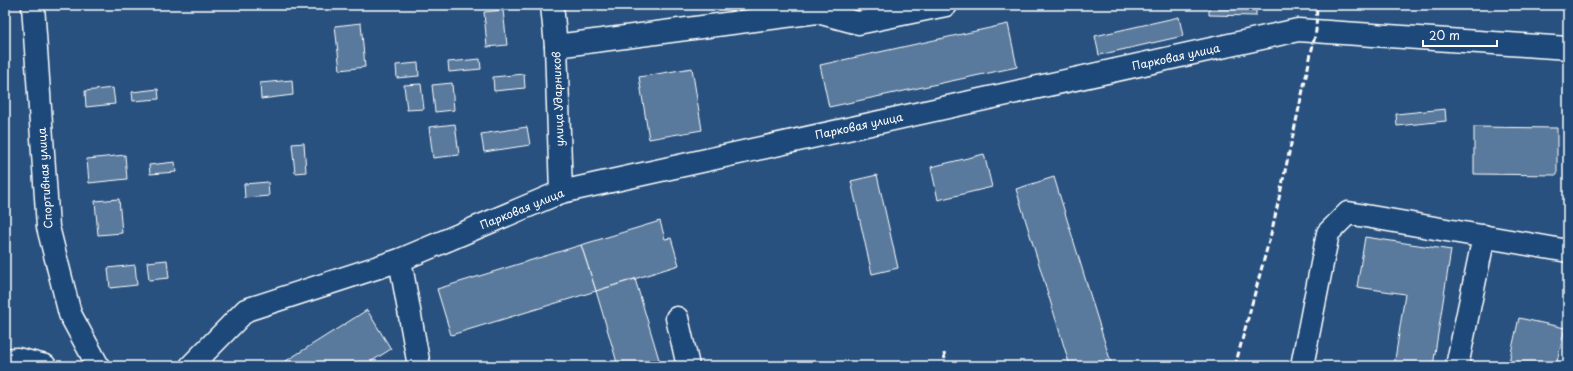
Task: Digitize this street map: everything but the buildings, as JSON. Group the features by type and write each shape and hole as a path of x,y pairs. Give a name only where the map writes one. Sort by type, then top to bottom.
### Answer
{"street":[{"name":"Спортивная улица","path":"33,5 48,227 70,314 98,366"},
{"name":"улица Ударников","path":"552,5 556,46 561,192"},
{"path":"556,46 817,8 858,23 946,5"},
{"name":"Парковая улица","path":"191,366 246,310 400,260 561,192 1298,30 1568,48"},
{"path":"1302,366 1328,233 1348,213 1568,251"},
{"path":"1457,366 1484,236"},
{"path":"400,260 419,366"},
{"path":"677,318 688,366"},
{"path":"5,360 17,359 45,366"}],"railway":[{"path":"1235,366 1272,230 1316,31 1317,5"},
{"path":"944,353 946,366"}]}
